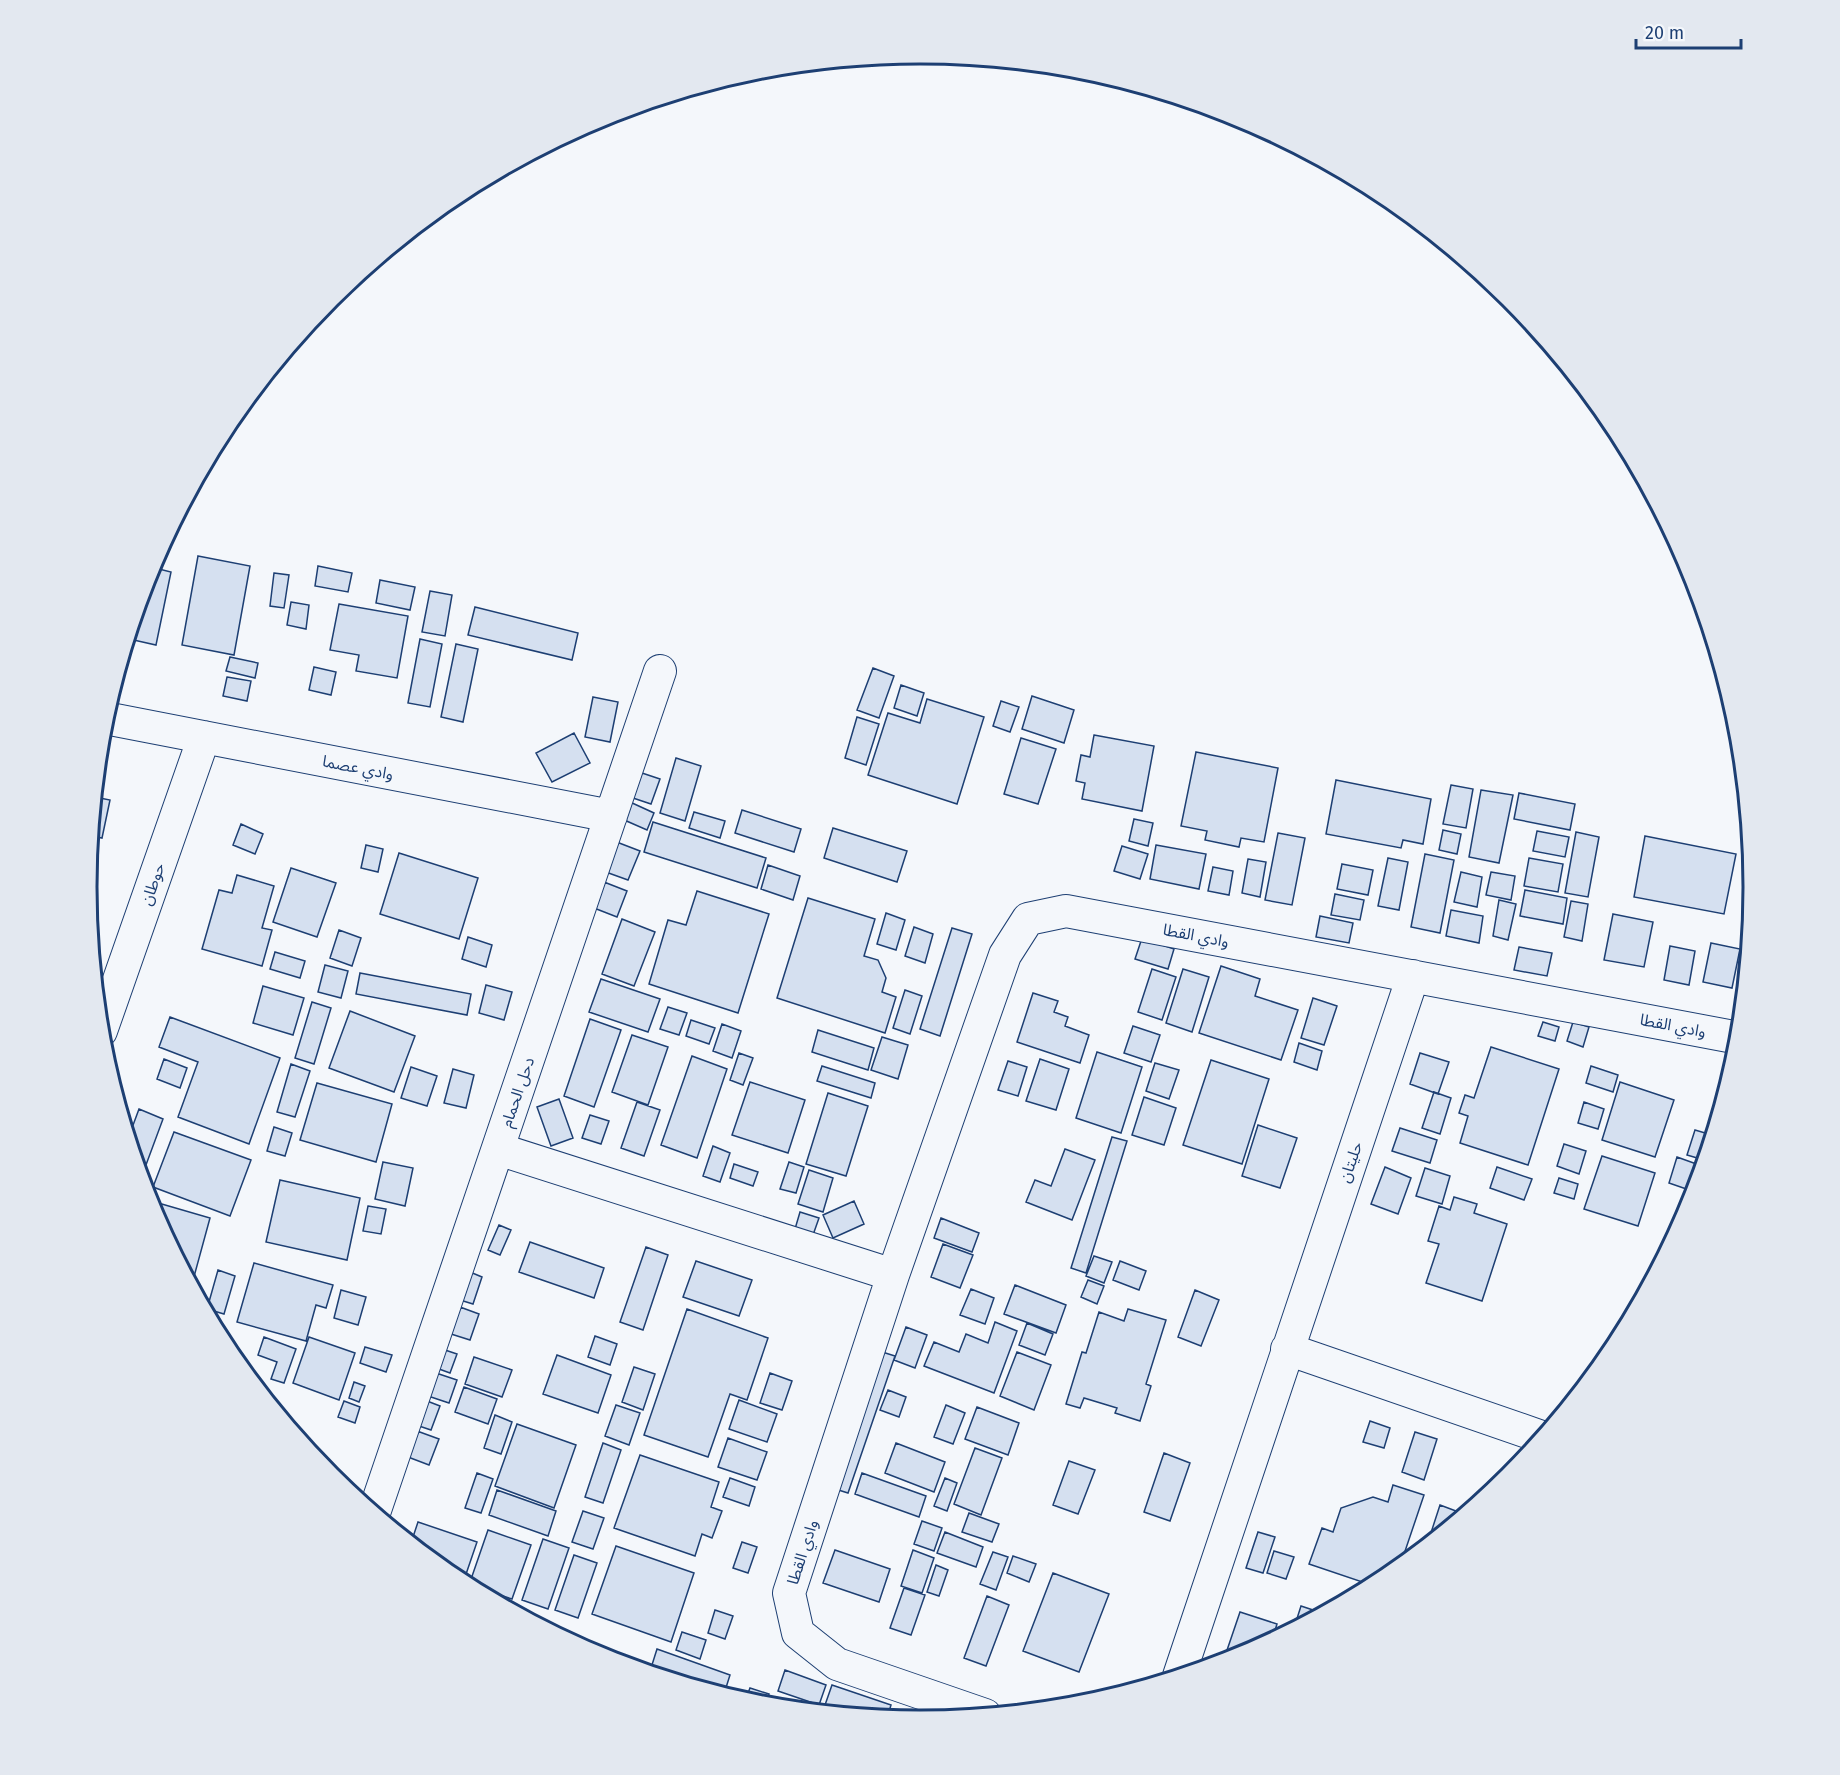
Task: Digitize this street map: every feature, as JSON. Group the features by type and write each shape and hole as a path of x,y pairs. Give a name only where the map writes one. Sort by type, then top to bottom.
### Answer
{"street":[{"name":"دحل الحمام","path":"377,1506 660,671"},
{"name":"وادي عصما","path":"115,720 611,816"},
{"name":"حوطان","path":"107,1011 204,737"},
{"name":"وادي القطا","path":"970,1709 837,1664 798,1633 789,1593 893,1275 1005,956 1028,919 1066,911 1729,1036"},
{"name":"حليتان","path":"1182,1668 1413,976"},
{"path":"498,1149 893,1275"},
{"path":"1287,1349 1535,1434"}],"building":[{"path":"198,556 250,566 234,655 182,645"},
{"path":"318,566 352,573 348,592 315,586"},
{"path":"161,570 171,572 156,645 136,640"},
{"path":"274,573 289,575 284,608 270,606"},
{"path":"380,580 415,587 410,610 376,603"},
{"path":"430,591 452,595 445,636 422,632"},
{"path":"291,602 309,605 306,629 287,625"},
{"path":"339,604 408,616 397,678 356,671 359,655 330,650"},
{"path":"475,607 578,633 572,660 468,635"},
{"path":"420,639 442,644 430,707 408,703"},
{"path":"456,644 478,649 463,722 441,717"},
{"path":"230,657 258,663 255,678 226,671"},
{"path":"314,667 336,672 331,695 309,690"},
{"path":"873,668 894,676 879,718 857,710"},
{"path":"227,677 251,681 247,701 223,696"},
{"path":"901,685 924,693 917,716 894,708"},
{"path":"1032,696 1074,710 1064,743 1022,729"},
{"path":"593,697 618,702 610,742 585,737"},
{"path":"927,699 984,717 957,804 868,775 888,713 920,723"},
{"path":"1001,701 1019,707 1010,732 993,726"},
{"path":"857,717 879,724 866,765 845,758"},
{"path":"574,733 590,763 552,782 536,753"},
{"path":"1094,735 1154,746 1142,811 1082,799 1085,783 1076,781 1081,755 1090,757"},
{"path":"1021,738 1056,749 1038,804 1004,794"},
{"path":"1196,752 1278,768 1264,842 1241,838 1239,847 1205,840 1207,831 1181,826"},
{"path":"676,758 701,766 685,821 660,813"},
{"path":"642,773 660,779 651,804 633,798"},
{"path":"1336,780 1431,799 1423,844 1403,840 1401,848 1326,834"},
{"path":"1451,785 1473,789 1466,828 1443,824"},
{"path":"1481,790 1513,795 1499,863 1469,857"},
{"path":"1519,793 1575,804 1570,830 1514,819"},
{"path":"102,798 110,800 102,838 99,837"},
{"path":"630,802 654,813 647,830 622,819"},
{"path":"742,810 801,829 794,852 735,833"},
{"path":"694,812 725,821 720,838 689,828"},
{"path":"1134,819 1153,823 1148,846 1129,841"},
{"path":"653,822 766,858 757,888 644,852"},
{"path":"241,824 263,834 255,854 233,845"},
{"path":"833,828 907,851 897,882 824,858"},
{"path":"1443,830 1461,834 1457,854 1439,850"},
{"path":"1537,831 1569,837 1565,857 1533,851"},
{"path":"1576,832 1599,837 1588,897 1565,893"},
{"path":"1278,833 1305,838 1292,905 1265,900"},
{"path":"1645,836 1736,854 1724,914 1634,897"},
{"path":"614,841 640,851 628,880 603,871"},
{"path":"366,845 383,849 378,872 361,868"},
{"path":"1156,845 1206,854 1199,889 1150,879"},
{"path":"1122,846 1148,854 1140,879 1114,871"},
{"path":"399,853 478,878 459,939 380,914"},
{"path":"1425,854 1454,860 1440,933 1411,927"},
{"path":"1388,858 1408,862 1399,910 1378,906"},
{"path":"1529,858 1563,864 1558,892 1524,886"},
{"path":"1248,859 1266,862 1260,897 1242,893"},
{"path":"1342,864 1373,870 1368,895 1337,889"},
{"path":"768,865 800,876 793,900 761,889"},
{"path":"1213,867 1233,871 1229,895 1208,891"},
{"path":"291,868 336,883 317,937 273,922"},
{"path":"1461,872 1482,877 1477,907 1454,902"},
{"path":"1491,872 1515,876 1511,900 1486,895"},
{"path":"237,875 274,886 262,928 272,930 262,966 202,949 219,890 232,893"},
{"path":"604,882 627,891 617,917 594,908"},
{"path":"1525,890 1567,898 1563,924 1520,916"},
{"path":"697,891 769,914 738,1013 649,984 668,920 686,925"},
{"path":"1335,894 1364,900 1360,920 1331,915"},
{"path":"808,898 875,919 864,956 878,960 886,978 882,992 896,997 885,1033 777,998"},
{"path":"1499,900 1516,904 1508,940 1493,936"},
{"path":"1571,901 1588,904 1582,941 1564,937"},
{"path":"1451,910 1483,916 1479,943 1446,936"},
{"path":"886,913 905,920 896,950 877,944"},
{"path":"1613,914 1653,922 1644,967 1604,960"},
{"path":"1320,916 1353,923 1349,943 1316,937"},
{"path":"622,919 655,932 634,986 602,974"},
{"path":"914,927 933,934 925,963 905,956"},
{"path":"952,928 972,934 940,1036 920,1029"},
{"path":"339,930 361,938 352,966 330,958"},
{"path":"468,937 492,945 486,967 462,959"},
{"path":"1142,938 1174,949 1168,969 1135,959"},
{"path":"1711,943 1740,949 1732,988 1703,982"},
{"path":"1670,946 1695,951 1689,985 1664,980"},
{"path":"1519,947 1552,953 1547,976 1514,970"},
{"path":"275,952 305,961 300,978 270,969"},
{"path":"325,965 348,971 341,998 318,992"},
{"path":"1221,966 1260,979 1255,996 1298,1010 1281,1060 1199,1033"},
{"path":"1152,969 1176,977 1162,1020 1138,1012"},
{"path":"1183,969 1209,977 1192,1032 1166,1023"},
{"path":"360,973 471,994 467,1015 356,994"},
{"path":"601,979 660,999 648,1032 589,1012"},
{"path":"486,985 512,992 504,1020 479,1013"},
{"path":"263,986 304,998 293,1035 253,1023"},
{"path":"905,990 922,996 910,1034 893,1028"},
{"path":"1033,993 1058,1001 1054,1012 1068,1017 1065,1026 1089,1035 1080,1063 1017,1042"},
{"path":"1313,998 1337,1006 1324,1045 1301,1038"},
{"path":"312,1002 331,1008 314,1064 295,1058"},
{"path":"668,1007 687,1013 679,1035 660,1029"},
{"path":"350,1011 415,1036 394,1092 329,1068"},
{"path":"170,1017 280,1058 249,1144 178,1117 198,1062 159,1047"},
{"path":"590,1019 621,1030 594,1107 564,1096"},
{"path":"691,1020 715,1028 709,1044 686,1036"},
{"path":"1543,1022 1559,1027 1555,1041 1538,1036"},
{"path":"1573,1022 1589,1027 1583,1047 1567,1041"},
{"path":"722,1024 741,1031 732,1058 713,1051"},
{"path":"1133,1026 1160,1035 1151,1062 1124,1053"},
{"path":"818,1030 874,1048 868,1070 812,1052"},
{"path":"632,1035 668,1047 648,1105 612,1092"},
{"path":"882,1037 908,1045 898,1079 871,1070"},
{"path":"1299,1043 1322,1051 1317,1070 1294,1062"},
{"path":"1491,1047 1559,1069 1528,1165 1460,1143 1468,1116 1459,1113 1465,1095 1474,1098"},
{"path":"1097,1052 1142,1067 1121,1133 1076,1118"},
{"path":"739,1053 753,1058 743,1085 730,1080"},
{"path":"1420,1053 1449,1062 1438,1094 1410,1084"},
{"path":"692,1056 727,1069 697,1158 661,1145"},
{"path":"164,1059 187,1068 180,1088 157,1079"},
{"path":"1040,1059 1069,1069 1056,1110 1026,1101"},
{"path":"1211,1060 1269,1079 1242,1164 1183,1145"},
{"path":"1008,1061 1027,1067 1018,1096 998,1090"},
{"path":"1155,1063 1179,1070 1169,1099 1146,1091"},
{"path":"291,1064 310,1071 295,1117 277,1112"},
{"path":"822,1066 875,1083 871,1098 817,1081"},
{"path":"1591,1066 1618,1075 1613,1092 1586,1083"},
{"path":"411,1067 437,1076 427,1106 401,1098"},
{"path":"453,1069 474,1075 466,1108 444,1103"},
{"path":"750,1082 805,1100 788,1153 732,1135"},
{"path":"1620,1082 1674,1100 1655,1157 1602,1140"},
{"path":"317,1083 392,1104 376,1162 300,1140"},
{"path":"1434,1092 1451,1098 1440,1134 1422,1128"},
{"path":"828,1093 868,1106 846,1176 806,1164"},
{"path":"1144,1097 1176,1108 1164,1145 1132,1135"},
{"path":"559,1099 573,1138 551,1146 537,1107"},
{"path":"637,1102 660,1110 644,1156 621,1148"},
{"path":"1584,1102 1604,1109 1598,1129 1578,1123"},
{"path":"139,1109 163,1119 146,1165 141,1152 133,1126"},
{"path":"590,1115 609,1121 601,1144 582,1138"},
{"path":"1258,1125 1297,1138 1280,1188 1242,1176"},
{"path":"274,1127 292,1133 285,1156 267,1151"},
{"path":"1400,1128 1437,1140 1430,1163 1392,1151"},
{"path":"1695,1130 1705,1133 1697,1158 1687,1155"},
{"path":"174,1132 251,1160 230,1216 154,1185"},
{"path":"1112,1137 1127,1141 1086,1273 1071,1268"},
{"path":"1564,1144 1586,1151 1579,1174 1557,1166"},
{"path":"713,1146 730,1153 720,1182 703,1176"},
{"path":"1065,1149 1095,1160 1072,1220 1026,1202 1035,1180 1051,1186"},
{"path":"1602,1156 1655,1173 1638,1226 1584,1209"},
{"path":"1677,1157 1695,1163 1685,1189 1669,1183"},
{"path":"383,1162 413,1168 405,1206 375,1199"},
{"path":"789,1162 804,1167 796,1193 780,1189"},
{"path":"734,1164 758,1172 753,1186 730,1178"},
{"path":"1385,1167 1411,1178 1398,1214 1371,1204"},
{"path":"1497,1167 1532,1179 1524,1200 1490,1188"},
{"path":"1425,1168 1450,1176 1442,1204 1416,1196"},
{"path":"809,1170 833,1178 823,1212 798,1204"},
{"path":"1559,1178 1578,1184 1574,1199 1554,1193"},
{"path":"280,1180 360,1198 347,1260 266,1242"},
{"path":"1454,1197 1477,1204 1474,1213 1507,1224 1482,1301 1426,1283 1439,1244 1428,1241 1439,1206 1450,1210"},
{"path":"854,1201 864,1224 833,1238 823,1215"},
{"path":"161,1204 210,1218 194,1275"},
{"path":"368,1206 386,1209 381,1234 363,1231"},
{"path":"800,1212 819,1218 813,1235 795,1229"},
{"path":"941,1218 979,1233 972,1252 934,1238"},
{"path":"499,1225 511,1230 500,1255 488,1250"},
{"path":"530,1242 604,1268 594,1298 519,1272"},
{"path":"943,1244 973,1255 960,1288 931,1277"},
{"path":"646,1247 668,1255 643,1330 620,1322"},
{"path":"1094,1256 1112,1262 1104,1283 1086,1276"},
{"path":"696,1261 752,1280 739,1316 683,1297"},
{"path":"1120,1261 1146,1271 1139,1290 1113,1280"},
{"path":"254,1263 333,1285 326,1308 316,1305 306,1341 237,1322"},
{"path":"218,1270 235,1276 224,1314 215,1311 209,1302"},
{"path":"470,1272 482,1277 473,1304 460,1300"},
{"path":"1088,1280 1104,1286 1097,1304 1081,1297"},
{"path":"1015,1285 1066,1305 1056,1333 1004,1314"},
{"path":"971,1289 994,1298 985,1324 960,1315"},
{"path":"341,1290 366,1297 358,1325 334,1318"},
{"path":"1195,1290 1219,1300 1201,1346 1178,1337"},
{"path":"460,1307 479,1314 470,1340 451,1334"},
{"path":"687,1309 768,1338 747,1400 730,1394 708,1457 644,1435"},
{"path":"1128,1309 1166,1320 1146,1384 1151,1386 1140,1421 1115,1413 1117,1408 1084,1398 1080,1408 1066,1404 1082,1352 1086,1353 1099,1312 1124,1321"},
{"path":"995,1322 1017,1331 994,1393 924,1366 934,1342 959,1352 966,1334 988,1343"},
{"path":"1027,1323 1053,1334 1045,1355 1019,1345"},
{"path":"906,1327 927,1335 915,1368 894,1360"},
{"path":"595,1336 617,1344 610,1365 588,1357"},
{"path":"264,1337 296,1349 284,1383 271,1379 277,1362 258,1355"},
{"path":"309,1337 355,1353 339,1400 293,1383"},
{"path":"365,1347 392,1355 386,1372 360,1363"},
{"path":"445,1350 457,1354 450,1373 439,1369"},
{"path":"879,1351 895,1356 848,1493 832,1488"},
{"path":"1017,1352 1051,1365 1034,1410 1000,1396"},
{"path":"557,1355 611,1375 598,1413 543,1394"},
{"path":"474,1357 512,1370 502,1397 465,1384"},
{"path":"634,1367 655,1374 643,1410 622,1402"},
{"path":"436,1373 457,1380 449,1403 428,1396"},
{"path":"770,1373 792,1381 782,1410 760,1403"},
{"path":"354,1382 365,1386 359,1402 349,1398"},
{"path":"464,1387 497,1399 488,1424 455,1412"},
{"path":"888,1390 906,1397 899,1417 880,1410"},
{"path":"739,1400 777,1414 767,1442 729,1429"},
{"path":"344,1401 360,1407 355,1423 338,1417"},
{"path":"427,1401 440,1406 431,1430 419,1426"},
{"path":"616,1405 640,1413 629,1445 605,1436"},
{"path":"946,1405 965,1413 953,1444 934,1437"},
{"path":"977,1407 1019,1423 1008,1455 965,1439"},
{"path":"495,1415 512,1422 501,1454 484,1448"},
{"path":"1370,1421 1390,1428 1384,1448 1363,1442"},
{"path":"517,1424 576,1445 554,1508 495,1486"},
{"path":"417,1431 439,1439 429,1465 408,1457"},
{"path":"1415,1432 1437,1439 1424,1480 1402,1472"},
{"path":"728,1438 767,1452 757,1480 718,1467"},
{"path":"603,1443 621,1450 603,1503 585,1497"},
{"path":"896,1443 945,1462 934,1492 885,1473"},
{"path":"975,1448 1002,1458 981,1515 954,1504"},
{"path":"1164,1453 1190,1463 1170,1521 1144,1512"},
{"path":"640,1455 719,1482 711,1507 722,1511 712,1538 702,1534 695,1556 614,1528"},
{"path":"1069,1461 1095,1470 1078,1514 1053,1505"},
{"path":"477,1473 493,1479 481,1513 465,1508"},
{"path":"862,1473 926,1496 919,1517 855,1494"},
{"path":"730,1478 755,1487 749,1506 723,1497"},
{"path":"945,1478 957,1483 947,1511 934,1506"},
{"path":"1393,1485 1424,1495 1405,1552 1361,1582 1309,1564 1322,1528 1333,1532 1341,1508 1373,1497 1388,1502"},
{"path":"497,1490 556,1511 548,1536 489,1515"},
{"path":"1440,1505 1457,1511 1431,1532"},
{"path":"583,1511 604,1518 593,1549 572,1542"},
{"path":"969,1513 999,1524 992,1542 962,1532"},
{"path":"922,1521 942,1528 934,1551 914,1544"},
{"path":"418,1522 477,1542 466,1574 419,1540 413,1536"},
{"path":"488,1530 531,1545 512,1599 500,1595 472,1577"},
{"path":"945,1532 983,1547 976,1567 937,1553"},
{"path":"1258,1532 1275,1537 1263,1573 1246,1568"},
{"path":"543,1539 569,1548 548,1609 522,1600"},
{"path":"742,1542 757,1547 748,1573 733,1568"},
{"path":"616,1546 694,1573 671,1642 592,1614"},
{"path":"835,1550 890,1569 879,1602 823,1583"},
{"path":"913,1550 934,1558 922,1593 901,1586"},
{"path":"1274,1551 1294,1557 1286,1579 1267,1573"},
{"path":"993,1552 1008,1557 996,1590 980,1584"},
{"path":"574,1555 597,1563 578,1618 555,1610"},
{"path":"1013,1556 1036,1564 1029,1582 1007,1573"},
{"path":"936,1565 948,1570 939,1596 927,1592"},
{"path":"1053,1573 1109,1594 1079,1672 1023,1651"},
{"path":"904,1588 925,1595 911,1635 890,1628"},
{"path":"987,1596 1009,1605 986,1666 964,1658"},
{"path":"1301,1606 1313,1610 1297,1619"},
{"path":"715,1610 733,1616 725,1639 708,1633"},
{"path":"1240,1612 1277,1624 1275,1630 1227,1651"},
{"path":"682,1632 706,1640 700,1659 676,1650"},
{"path":"657,1649 730,1675 726,1687 652,1666"},
{"path":"785,1670 826,1685 819,1704 778,1691"},
{"path":"832,1685 891,1705 890,1709 825,1704"},
{"path":"750,1688 769,1694 768,1696 748,1692"}]}
